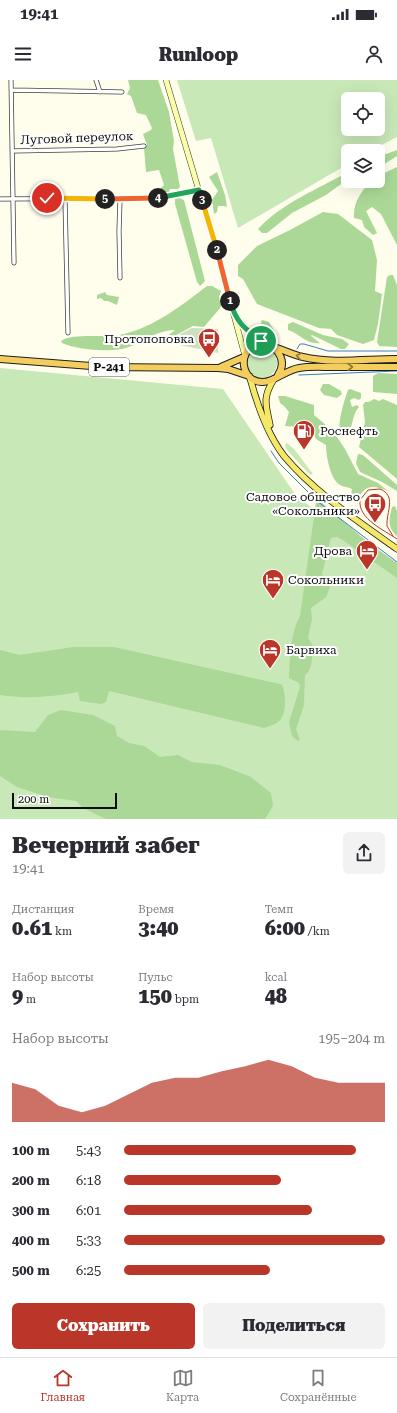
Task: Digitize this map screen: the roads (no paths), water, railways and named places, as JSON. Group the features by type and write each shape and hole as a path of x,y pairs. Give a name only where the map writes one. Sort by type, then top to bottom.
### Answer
{"highway":[{"name":"Р-241","path":"218,368 245,357 251,348 256,345 270,346"},
{"path":"270,346 293,355 315,359 397,359"},
{"path":"270,346 280,354 282,364 275,378"},
{"path":"245,357 244,368 250,377"},
{"name":"Р-241","path":"0,359 104,367 218,368 228,369 262,383 288,371 301,367 397,366"}],"main road":[{"path":"166,80 235,316 245,357"},
{"path":"235,316 252,334 270,346"},
{"path":"250,377 255,395 272,435 284,455 306,479 397,549"},
{"path":"272,435 265,401 267,392 275,378"}],"street":[{"path":"11,80 14,264"},
{"path":"96,80 100,92"},
{"path":"11,90 122,92"},
{"name":"Луговой переулок","path":"12,151 116,149 144,146"},
{"path":"0,199 159,198 199,190"},
{"path":"65,199 68,333"},
{"path":"120,199 118,231 120,278"}],"waterway":[{"path":"297,349 300,344 304,344 328,351 397,351"},
{"path":"299,375 397,371"},
{"path":"271,451 279,463 314,498"},
{"path":"317,501 397,562"}],"tram line":[{"path":"393,536 387,526 390,505 388,496 380,489 368,490 360,500 360,507 363,513 379,528 397,539"}],"place":[{"name":"Протопоповка","path":"209,358"},
{"name":"Роснефть","path":"304,450"},
{"name":"Садовое общество «Сокольники»","path":"375,524"},
{"name":"Дрова","path":"367,570"},
{"name":"Сокольники","path":"273,600"},
{"name":"Барвиха","path":"270,670"}]}
